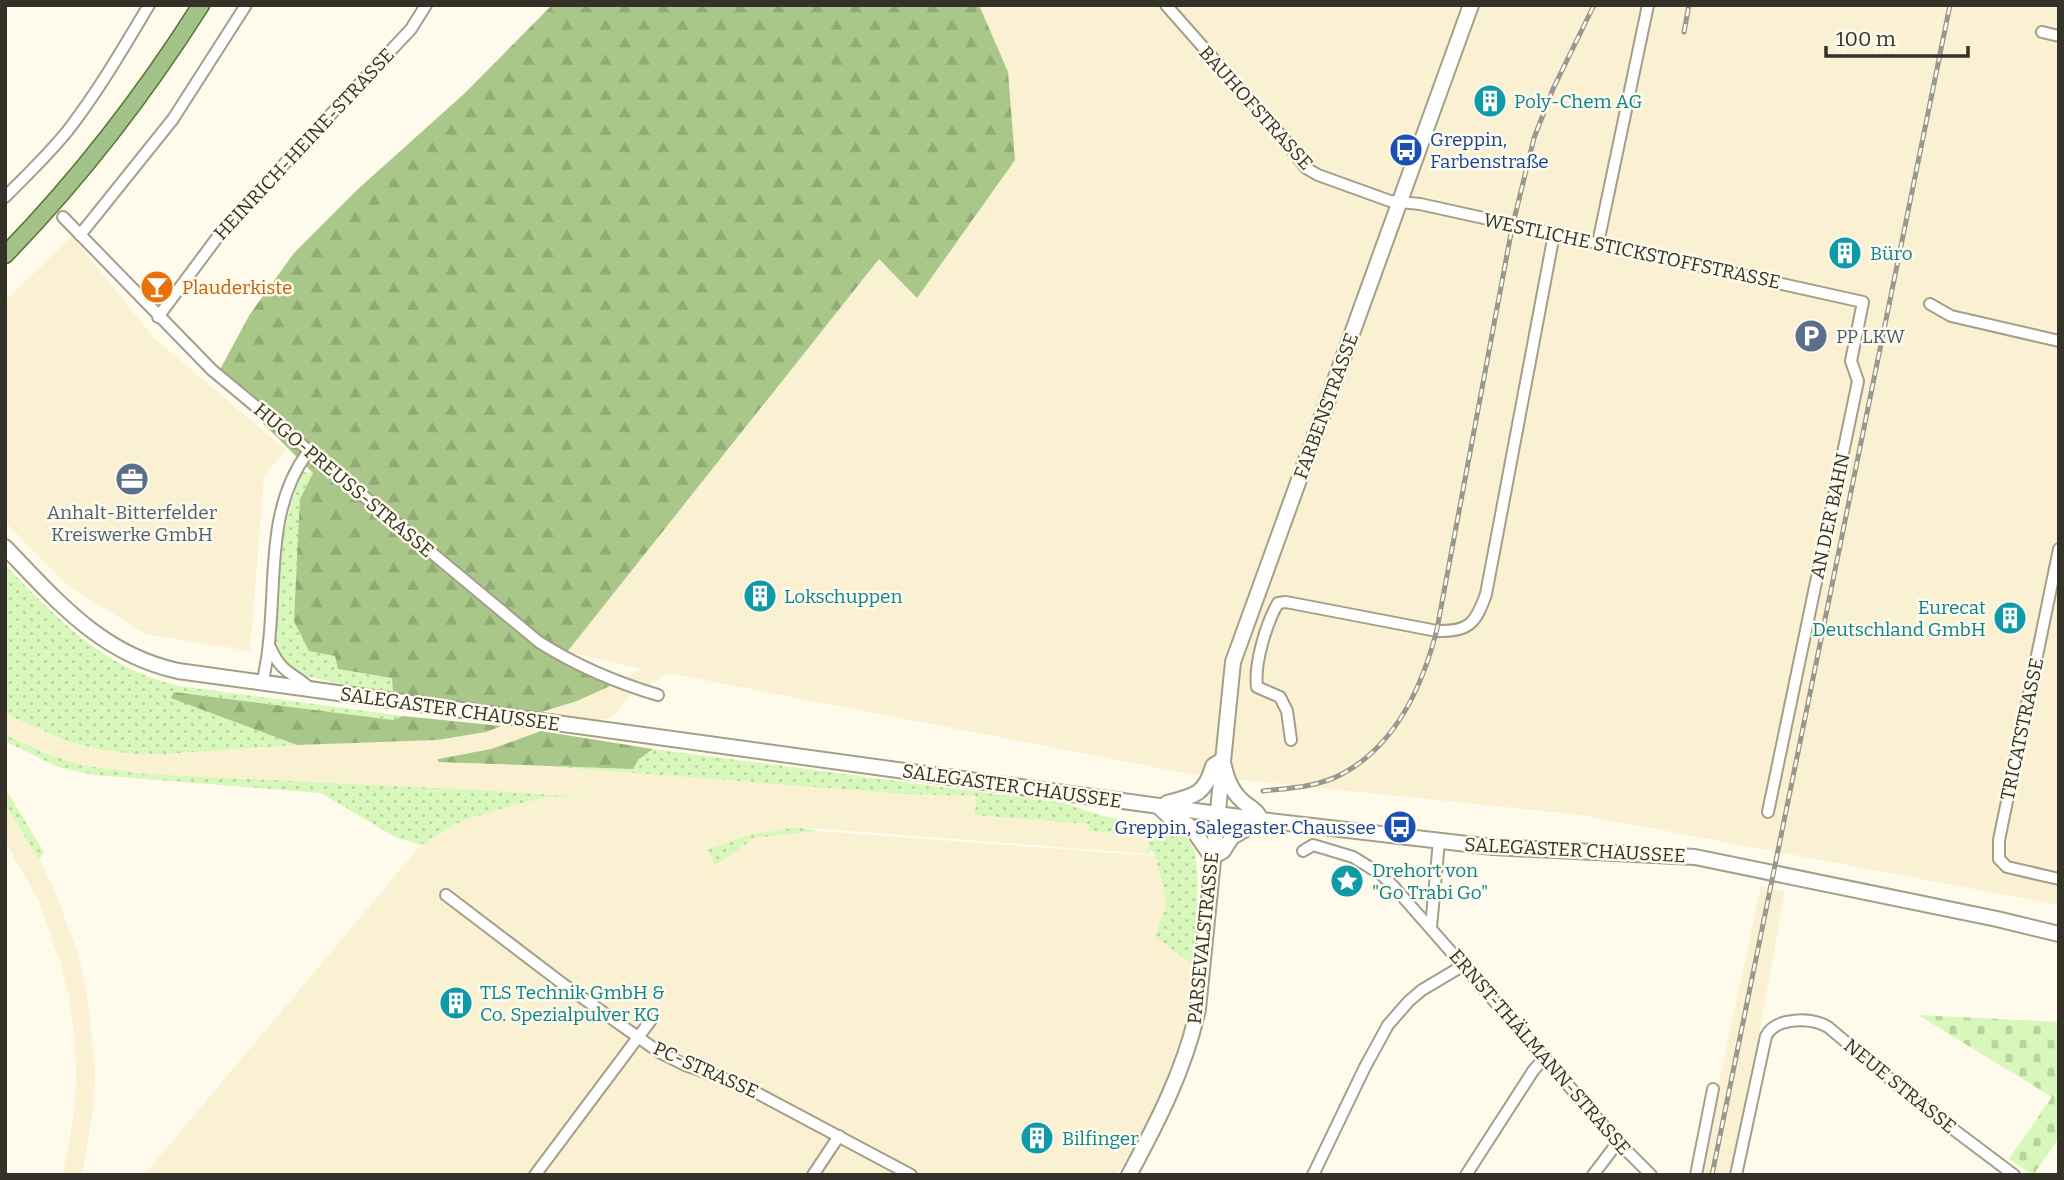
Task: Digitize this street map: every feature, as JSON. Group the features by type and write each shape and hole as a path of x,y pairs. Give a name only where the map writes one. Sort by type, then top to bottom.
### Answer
{"main road":[{"path":"5,255 102,145 161,66 201,5"},
{"name":"FARBENSTRASSE","path":"1217,814 1233,662 1471,5"},
{"name":"SALEGASTER CHAUSSEE","path":"5,547 77,620 100,638 124,653 164,668 414,705 1261,820 1493,847 1695,857 2059,934"},
{"path":"1222,760 1230,786 1246,804 1256,809 1261,820 1232,837 1223,851 1212,857 1191,827 1172,819 1158,806 1196,794 1205,787 1213,766 1222,760"},
{"name":"PARSEVALSTRASSE","path":"1129,1175 1168,1101 1183,1064 1194,1025 1201,986 1217,814"}],"street":[{"path":"5,197 40,163 69,128 109,71 149,5"},
{"path":"80,235 173,119 246,5"},
{"name":"HEINRICH-HEINE-STRASSE","path":"159,317 225,227 411,29 426,5"},
{"name":"BAUHOFSTRASSE","path":"1166,5 1277,131 1306,168 1326,178 1400,203"},
{"path":"1598,243 1648,5"},
{"path":"2042,32 2059,36"},
{"name":"WESTLICHE STICKSTOFFSTRASSE","path":"1400,203 1420,204 1863,302"},
{"name":"HUGO-PREUSS-STRASSE","path":"63,217 212,370 539,642 574,664 609,680 658,695"},
{"path":"1291,740 1287,711 1280,697 1257,687 1255,674 1272,614 1278,603 1286,602 1437,631 1465,627 1478,618 1486,594 1554,234"},
{"name":"AN DER BAHN","path":"1768,812 1858,381 1851,361 1863,302"},
{"path":"1930,303 1951,316 2059,341"},
{"path":"263,683 269,644 273,559 279,523 291,480 308,452"},
{"name":"TRICATSTRASSE","path":"2059,549 1999,840 1999,859 2007,867 2059,879"},
{"path":"269,644 280,666 312,689"},
{"path":"1431,927 1439,841"},
{"name":"ERNST-THÄLMANN-STRASSE","path":"1303,851 1313,845 1333,850 1367,865 1395,888 1618,1142 1651,1175"},
{"name":"PC-STRASSE","path":"446,895 637,1038 674,1060 744,1086 911,1175"},
{"path":"1313,1175 1388,1025 1422,990 1464,965"},
{"path":"534,1175 650,1020"},
{"name":"NEUE STRASSE","path":"1737,1175 1766,1036 1770,1029 1777,1025 1803,1020 1828,1027 1921,1105 2014,1175"},
{"path":"1466,1175 1544,1058"},
{"path":"1696,1175 1713,1089"},
{"path":"813,1175 839,1136"},
{"path":"1593,1175 1618,1142"}],"shaded area":[{"path":"979,5 2059,5 2059,905 1581,815 1195,775 668,673 628,698 613,717 542,731 491,749 438,759 438,762 544,766 905,794 976,796 975,815 1089,824 1089,831 1149,836 1148,854 799,827 753,834 708,849 716,866 754,838 817,831 1155,856 1167,902 1155,936 1192,963 1187,1019 1166,1082 1130,1154 1116,1175 144,1175 421,845 463,820 519,804 547,797 593,798 111,770 81,765 50,755 5,735 5,714 69,742 133,754 437,740 486,732 577,701 642,669 567,652 879,259 917,297 1008,72"},
{"path":"72,236 154,338 286,450 264,476 250,651 146,634 67,585 5,522 5,301"},
{"path":"5,804 55,891 78,954 86,987 95,1066 94,1105 82,1175 63,1175 75,1107 74,1032 69,997 40,903 5,841"},
{"path":"1761,886 1785,891 1761,1024 1729,1175 1699,1175"}],"green space":[{"path":"552,5 979,5 1008,72 1015,160 917,298 879,259 567,652 565,660 610,686 577,701 538,713 393,695 392,678 338,669 335,656 309,651 294,621 300,499 313,473 216,377 250,314 294,253 358,189 465,93"},
{"path":"302,472 313,473 300,499 309,651 335,656 338,669 392,678 393,695 301,675 288,666 279,653 275,623 281,552 291,505"},
{"path":"5,565 83,639 127,667 152,678 179,686 403,716 393,720 174,692 172,698 297,745 133,754 69,742 5,714"},
{"path":"174,692 393,720 403,716 502,726 486,732 437,740 297,745 171,698"},
{"path":"541,731 653,749 639,759 633,769 438,762 438,759 491,749"},
{"path":"5,735 81,765 146,774 593,798 547,797 519,804 463,820 421,845 395,837 321,793 94,775 58,767 5,741"},
{"path":"653,749 1064,803 1103,816 1172,829 1186,837 1195,851 1198,881 1194,975 1187,1019 1192,964 1155,936 1167,902 1155,856 1152,850 1148,854 1149,836 1089,831 1089,824 975,815 976,796 905,794 544,766 633,769 639,759"},
{"path":"5,788 44,852 39,860 5,804"},
{"path":"799,827 817,831 754,838 715,866 707,849 753,834"},
{"path":"1918,1015 2059,1022 2059,1138 2033,1175 2009,1159 2052,1097"}],"railway":[{"path":"1263,791 1323,782 1361,762 1392,730 1415,692 1424,671 1437,629 1512,228 1534,138 1553,89 1594,5"},
{"path":"1684,32 1689,5"},
{"path":"1712,1175 1950,5"}],"place":[{"name":"Poly-Chem AG","path":"1490,101"},
{"name":"Greppin, Farbenstraße","path":"1406,150"},
{"name":"Büro","path":"1845,253"},
{"name":"Plauderkiste","path":"157,287"},
{"name":"PP LKW","path":"1811,336"},
{"name":"Anhalt-Bitterfelder Kreiswerke GmbH","path":"132,479"},
{"name":"Lokschuppen","path":"760,596"},
{"name":"Eurecat Deutschland GmbH","path":"2010,618"},
{"name":"Greppin, Salegaster Chaussee","path":"1400,827"},
{"name":"Drehort von \"Go Trabi Go\"","path":"1347,881"},
{"name":"TLS Technik GmbH & Co. Spezialpulver KG","path":"456,1003"},
{"name":"Bilfinger","path":"1037,1138"}]}
